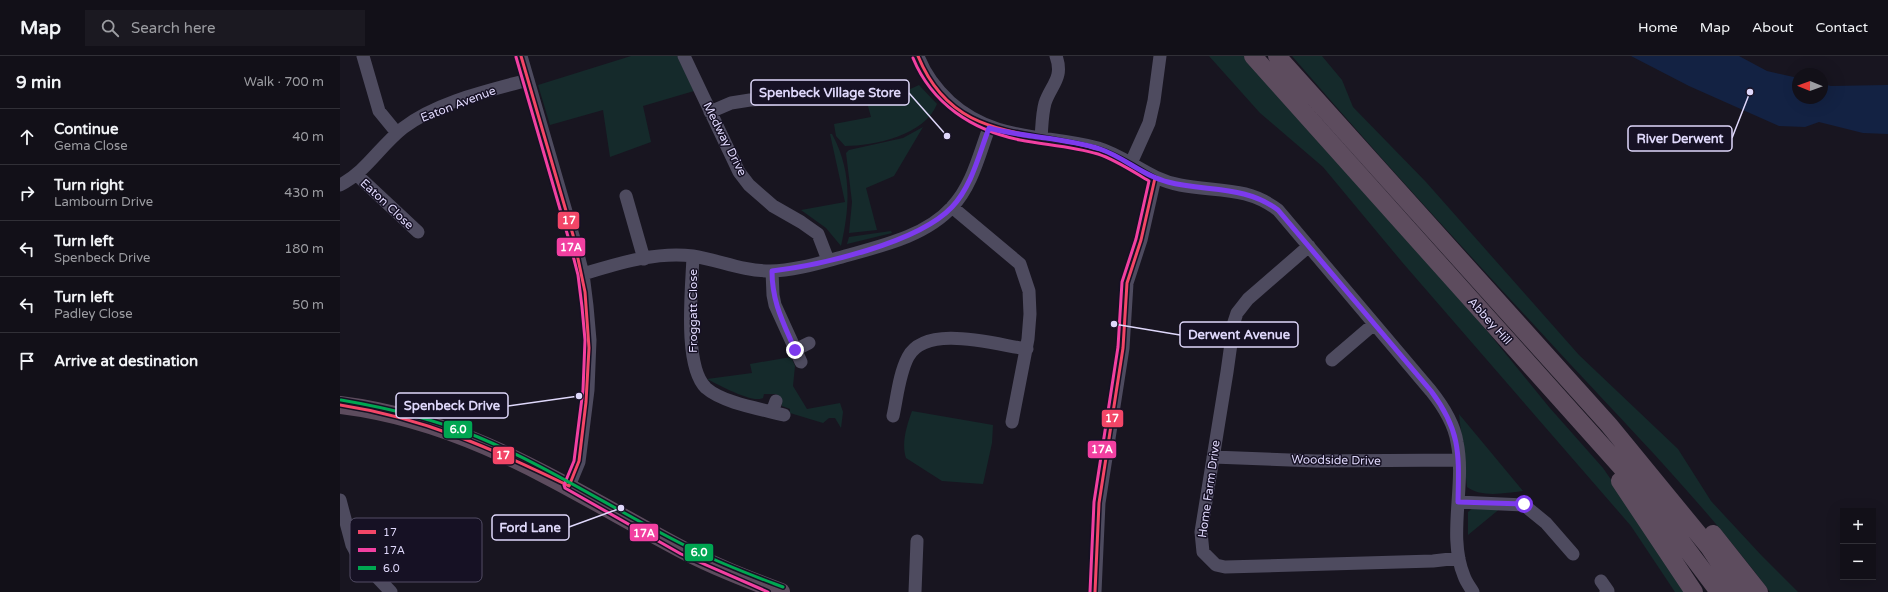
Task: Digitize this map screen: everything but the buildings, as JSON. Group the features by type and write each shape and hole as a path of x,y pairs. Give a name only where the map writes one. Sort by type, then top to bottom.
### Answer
{"highway":[{"name":"Abbey Hill","path":"1253,56 1584,428 1631,478 1662,516 1719,592"},
{"name":"Abbey Hill","path":"1277,56 1609,425 1709,547 1739,592"},
{"path":"340,405 397,415 448,430 480,442 569,486 683,550 781,592"},
{"path":"1609,425 1692,509 1759,592"},
{"path":"1584,428 1694,592"}],"street":[{"path":"363,56 379,111 397,133"},
{"path":"521,56 583,274 590,340 588,390 579,462 569,486"},
{"name":"Medway Drive","path":"684,56 739,172 746,181 773,206 801,222 818,234 828,260"},
{"path":"918,56 923,70 942,95 971,119 989,128 1008,133 1098,149 1131,163 1155,178 1181,185 1228,189 1258,198 1278,210 1440,403 1453,428 1457,442 1459,460 1459,558 1464,577 1473,592"},
{"path":"1041,138 1046,103 1057,79 1059,69 1056,56"},
{"path":"1131,163 1149,123 1154,101 1160,56"},
{"name":"Eaton Avenue","path":"340,185 357,176 397,133 428,112 528,80"},
{"path":"710,112 731,103 750,100 814,98"},
{"path":"583,274 661,256 693,256 740,268 772,271 797,268 888,244 928,226 952,207 969,182 989,128"},
{"name":"Eaton Close","path":"357,176 418,232"},
{"path":"1095,592 1099,503 1123,348 1127,283 1141,240 1155,178"},
{"path":"626,196 644,259"},
{"path":"952,207 1020,264 1029,291 1030,314 1027,349 1012,422"},
{"name":"Home Farm Drive","path":"1309,246 1248,299 1237,312 1231,332 1228,372 1213,457 1201,542 1202,552 1216,565 1225,567 1433,562 1459,558"},
{"name":"Froggatt Close","path":"693,256 691,341 694,366 698,379 706,388 721,397 777,409"},
{"path":"772,271 775,305 801,362"},
{"path":"1332,360 1374,324"},
{"path":"893,416 899,385 908,357 923,343 930,340 951,338 1027,349"},
{"path":"795,350 809,343"},
{"name":"Woodside Drive","path":"1213,457 1316,460 1459,460"},
{"path":"340,500 350,538"},
{"path":"1458,502 1524,504 1546,523 1553,542 1573,554"},
{"path":"915,592 918,541"},
{"path":"382,582 391,592"}],"green space":[{"path":"631,56 677,56 694,91 643,106 651,142 610,157 603,110 550,125 538,85"},
{"path":"1209,56 1244,56 1448,283 1549,407 1603,468 1689,592 1675,592 1631,526 1402,262 1323,167 1260,113"},
{"path":"1292,56 1322,56 1342,80 1353,107 1426,182 1579,355 1678,449 1711,501 1798,592 1770,592 1699,504 1360,134"},
{"path":"919,85 937,104 931,115 922,124 897,137 870,144 845,146 836,136 834,124 871,117 866,99 906,91"},
{"path":"923,127 894,176 866,188 877,230 849,233 852,202 846,153 849,150 903,138"},
{"path":"830,134 832,134 838,148 846,175 847,203 841,246 826,228 801,210 845,202"},
{"path":"891,231 892,233 847,244 849,237"},
{"path":"791,357 795,366 793,386 807,409 840,403 843,412 841,428 835,418 829,418 823,423 790,413 790,409 782,406 779,396 776,394 764,394 763,398 758,399 751,398 735,393 707,379 752,373 750,364"},
{"path":"912,411 993,425 992,443 983,484 942,481 906,458 904,440"},
{"path":"1459,414 1523,491 1487,494 1480,493 1467,487"},
{"path":"1474,507 1502,507 1468,535 1468,512"}],"water":[{"path":"1631,56 1739,56 1767,71 1792,77 1792,104 1828,104 1828,85 1888,85 1888,134 1863,133 1819,122 1805,127 1779,126 1689,86"}],"transit line":[{"name":"17","path":"340,405 401,418 458,436 569,486 579,461 586,402 589,348 585,292 573,235 521,56"},
{"name":"17","path":"918,56 933,84 951,104 971,118 994,127 1098,149 1120,158 1155,178 1141,240 1127,283 1123,348 1099,503 1095,592"},
{"name":"17A","path":"516,57 569,240 578,275 582,307 585,340 583,390 574,461 564,485 565,488 681,554 768,592"},
{"name":"17A","path":"913,58 931,89 943,102 970,122 1002,135 1020,140 1069,147 1105,156 1149,181 1136,239 1122,282 1118,347 1094,502 1090,592"},
{"name":"6.0","path":"341,400 411,415 478,437 534,463 696,551 728,566 783,587"}],"place":[{"name":"River Derwent","path":"1750,92"},
{"name":"Spenbeck Village Store","path":"947,136"},
{"name":"Derwent Avenue","path":"1114,324"},
{"name":"Spenbeck Drive","path":"579,396"},
{"name":"Ford Lane","path":"621,508"}],"route":[{"path":"795,350 775,305 772,271 797,268 888,244 928,226 952,207 969,182 989,128 1008,133 1071,143 1109,152 1131,163 1155,178 1166,182 1197,187 1228,189 1253,196 1273,206 1291,224 1431,391 1448,415 1457,442 1459,460 1458,502 1524,504"}]}
